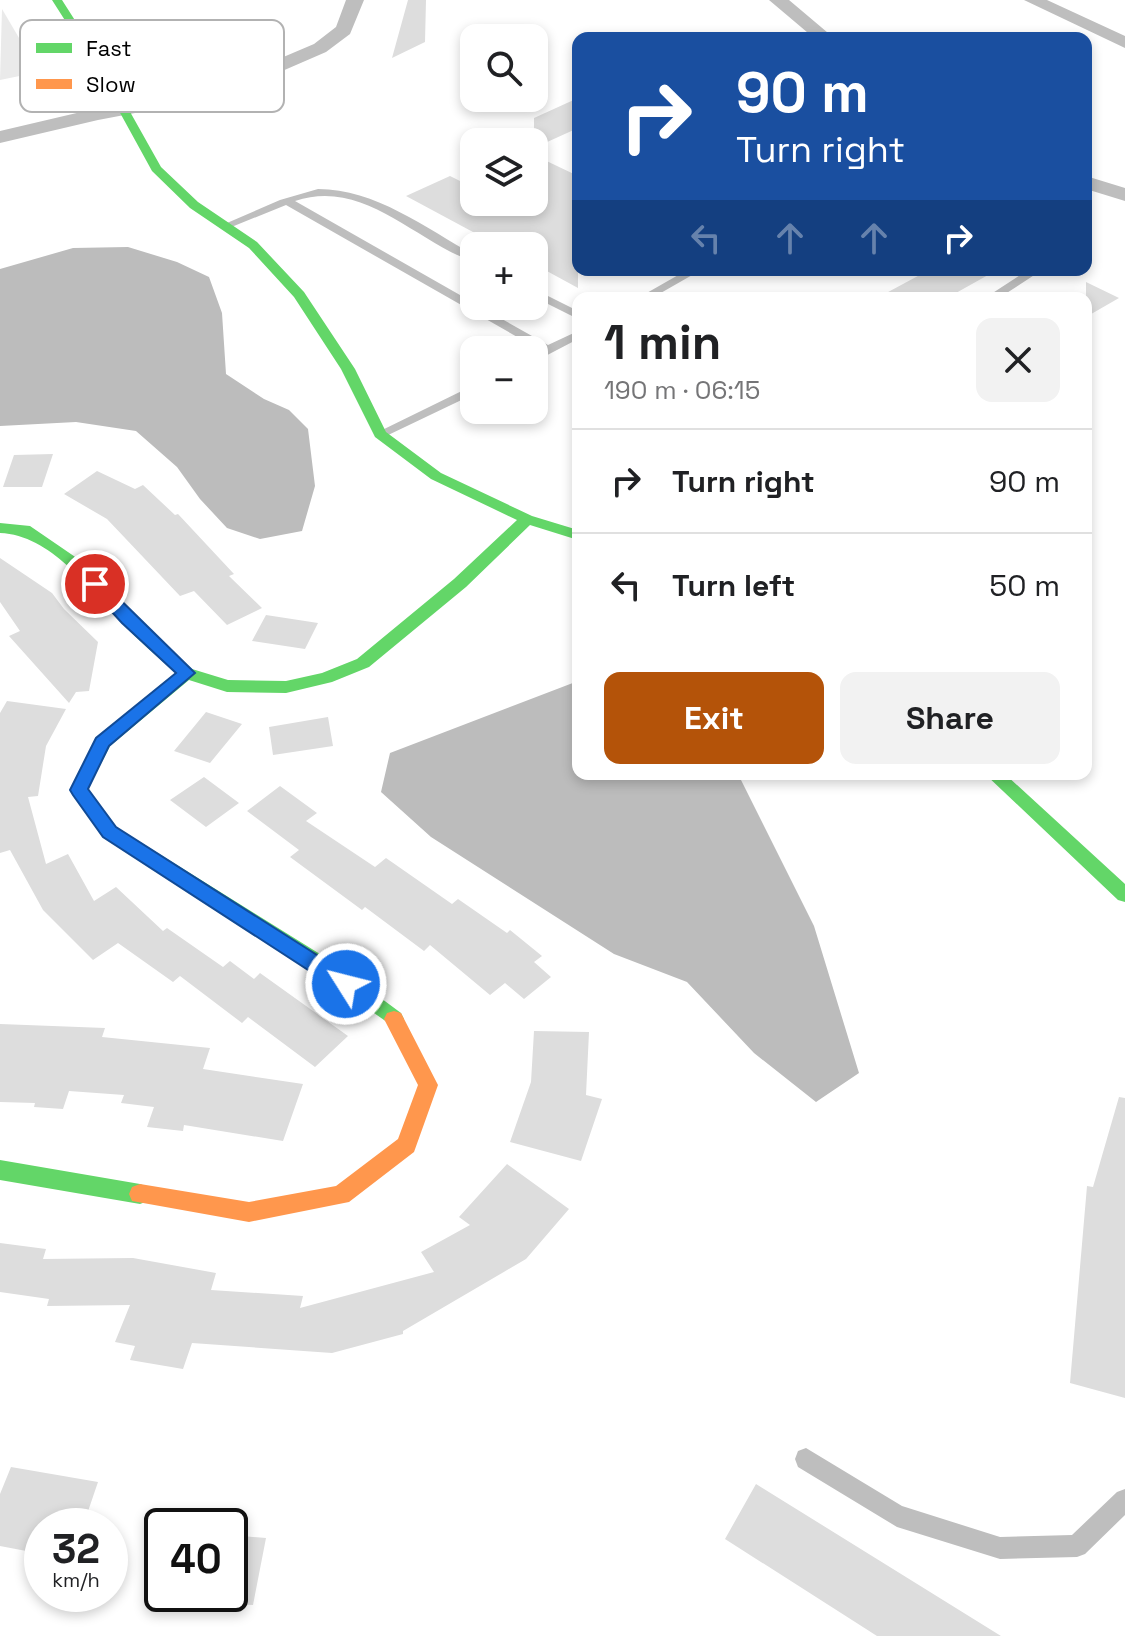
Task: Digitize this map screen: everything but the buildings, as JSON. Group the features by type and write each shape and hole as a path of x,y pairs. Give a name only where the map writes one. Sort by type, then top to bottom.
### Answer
{"street":[{"path":"57,0 70,20"},
{"path":"284,64 320,48 344,30 355,0"},
{"path":"778,0 818,32"},
{"path":"1033,0 1087,32"},
{"path":"1092,35 1125,22"},
{"path":"1092,35 1125,43"},
{"path":"0,137 117,112"},
{"path":"123,112 156,169 194,205 253,245 299,295 348,369 380,434 436,476 527,519 572,533"},
{"path":"1092,184 1125,195"},
{"path":"0,528 25,529 79,567 128,620 186,673 227,686 286,687 326,678 363,663 460,583 527,519"},
{"path":"0,1170 249,1212 341,1195 406,1145 428,1085 397,1022 321,965 110,832 79,790 103,742 186,673"},
{"path":"1000,780 1125,895"}],"lane":[{"path":"225,226 317,192 344,193 366,200 460,251"},
{"path":"289,202 524,336"},
{"path":"655,292 684,276"},
{"path":"1001,292 1026,276"},
{"path":"548,300 572,313"},
{"path":"548,350 572,337"},
{"path":"380,434 460,396"},
{"path":"806,1459 897,1516 1000,1548 1077,1546 1125,1500"}],"shaded area":[{"path":"2,9 20,40 20,76 0,80"},
{"path":"128,247 177,262 209,277 222,313 226,374 264,399 289,410 308,429 315,486 302,531 260,539 227,528 200,499 177,467 136,431 76,422 0,426 0,269 73,248"},
{"path":"572,683 572,780 741,780 814,926 859,1073 816,1102 754,1053 687,982 614,954 431,837 381,792 390,753"}],"traffic: fast":[{"path":"57,0 70,20"},
{"path":"125,112 156,169 194,205 253,245 299,295 348,369 380,434 436,476 527,519 572,533"},
{"path":"186,673 227,686 286,687 326,678 363,663 460,583 527,519"},
{"path":"0,528 25,529 79,567 128,620 186,673 103,742 79,790 110,832 321,965 394,1019"},
{"path":"1000,780 1125,895"},
{"path":"0,1170 140,1194"}],"traffic: slow":[{"path":"140,1194 249,1212 341,1195 406,1145 428,1085 394,1019"}],"route":[{"path":"95,584 128,620 186,673 103,742 79,790 110,832 321,965 346,984"}]}
